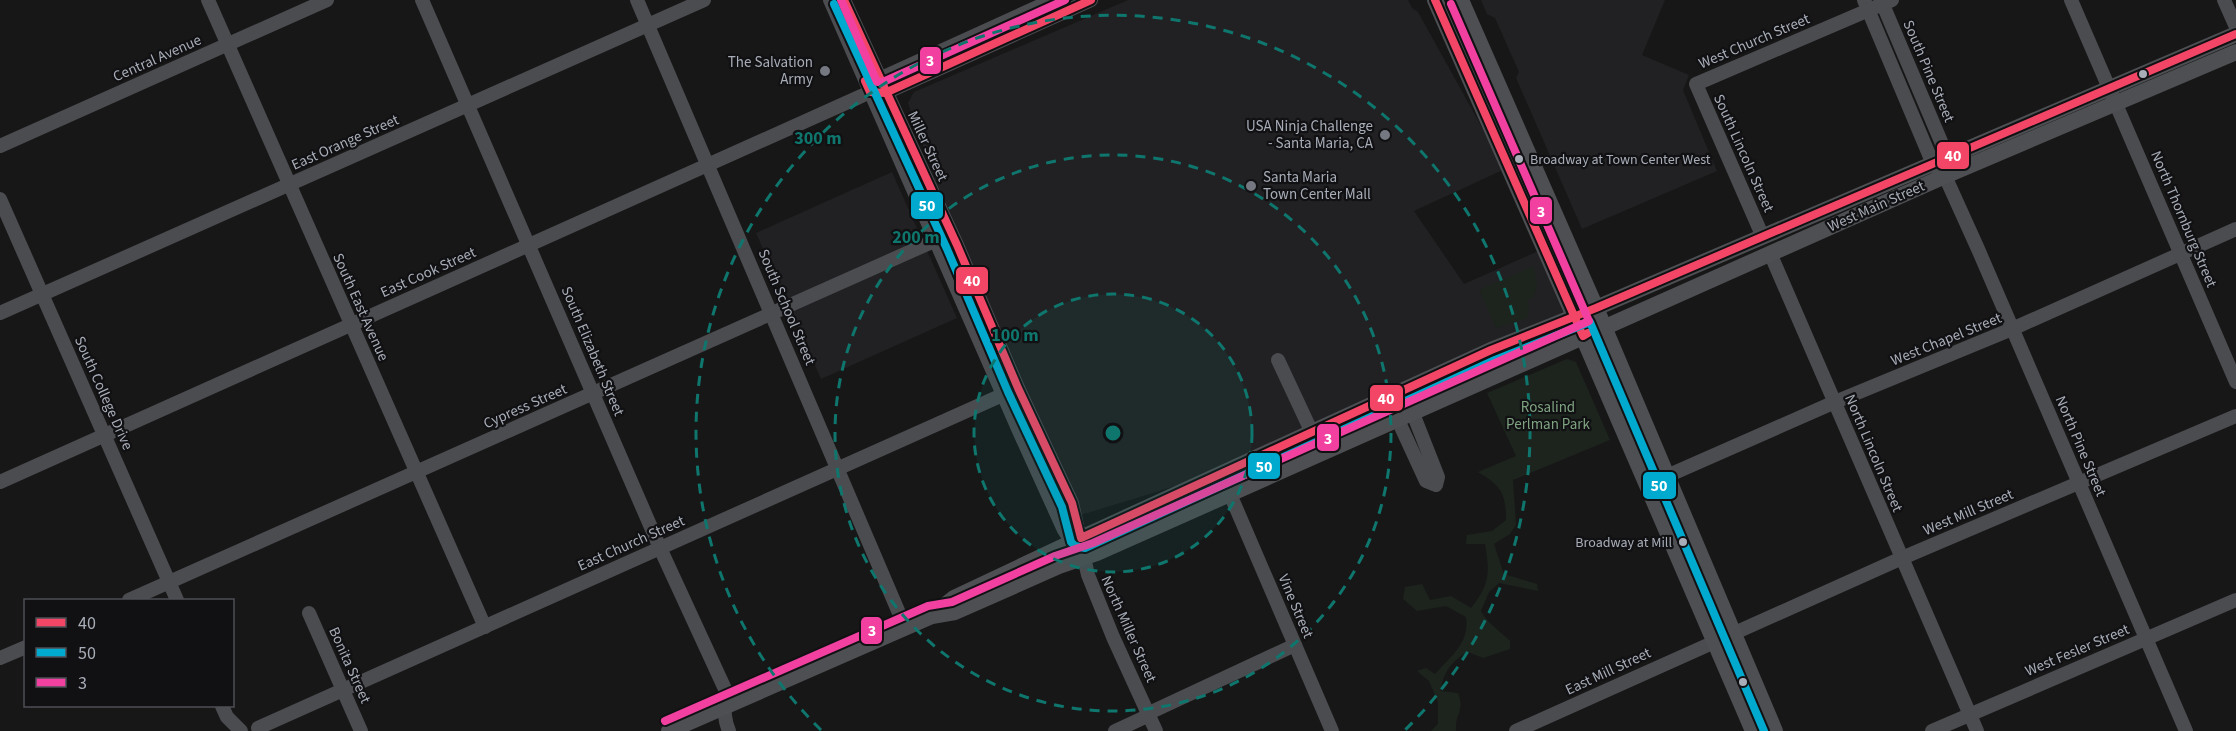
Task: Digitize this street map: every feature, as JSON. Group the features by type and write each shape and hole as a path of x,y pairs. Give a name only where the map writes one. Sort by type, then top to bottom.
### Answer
{"main road":[{"path":"1435,0 1753,731"},
{"path":"1461,0 1596,308 1775,731"},
{"name":"West Main Street","path":"2112,96 2236,34"},
{"name":"West Main Street","path":"932,616 954,598 1491,350 1596,308 1849,200 1942,166 2112,96 2236,52"},
{"name":"West Main Street","path":"932,616 955,612 1059,566 1083,559 1680,294 1770,253 1942,166"},
{"path":"1770,253 1769,248 1776,240 1827,215 1849,200"},
{"path":"1680,294 1702,276 1758,248 1762,242 1762,236"},
{"path":"669,731 725,711 932,616"}],"street":[{"name":"South East Avenue","path":"208,0 485,627"},
{"name":"Central Avenue","path":"0,146 327,0"},
{"name":"South Elizabeth Street","path":"422,0 660,548 725,689 725,711 729,731"},
{"name":"South School Street","path":"637,0 839,468 905,627"},
{"name":"East Orange Street","path":"0,314 704,0"},
{"name":"Miller Street","path":"830,0 1003,395 1076,540"},
{"name":"Miller Street","path":"844,0 1072,503 1076,540"},
{"path":"870,92 879,79 1053,0"},
{"name":"East Cook Street","path":"0,482 870,92 885,93 1091,0"},
{"name":"North Thornburg Street","path":"2071,0 2236,382"},
{"path":"2224,0 2236,27"},
{"name":"West Church Street","path":"1696,84 1866,5 1885,1"},
{"name":"South Pine Street","path":"1885,1 1942,166"},
{"path":"1866,5 1942,166"},
{"path":"1035,9 1041,23"},
{"name":"South Lincoln Street","path":"1696,84 1762,236"},
{"name":"North Pine Street","path":"1942,166 2186,731"},
{"name":"South College Drive","path":"0,199 177,599"},
{"name":"West Chapel Street","path":"1667,476 1835,402 2012,329 2236,229"},
{"name":"Cypress Street","path":"131,599 934,241"},
{"name":"North Lincoln Street","path":"1770,253 1977,731"},
{"path":"1278,360 1321,452"},
{"name":"East Church Street","path":"258,728 1018,388"},
{"name":"West Mill Street","path":"1714,641 1902,558 2236,416"},
{"name":"Vine Street","path":"1230,494 1332,731"},
{"name":"North Miller Street","path":"1076,540 1113,637 1156,731"},
{"name":"West Fesler Street","path":"1932,731 2236,600"},
{"name":"Bonita Street","path":"309,613 361,731"},
{"name":"East Mill Street","path":"1516,731 1540,726 1714,641"},
{"path":"1114,731 1295,645"},
{"path":"0,658 24,648"},
{"path":"225,718 241,731"}],"shaded area":[{"path":"1128,0 1408,0 1412,8 1418,12 1505,169 1414,211 1464,284 1543,249 1571,313 1218,473 1081,515 948,218 908,103 914,92"},
{"path":"1481,0 1665,0 1642,55 1689,75 1683,90 1717,171 1582,229 1516,78 1519,72 1495,18 1487,14"},
{"path":"892,172 957,318 821,379 756,233"}],"green space":[{"path":"1534,266 1537,286 1534,297 1527,301 1528,318 1496,328 1479,290"},
{"name":"Rosalind Perlman Park","path":"1567,359 1576,362 1610,440 1513,480 1516,525 1510,534 1494,544 1504,574 1537,584 1538,591 1499,583 1489,592 1481,611 1490,623 1510,641 1510,649 1483,658 1468,652 1453,663 1446,673 1441,691 1458,693 1460,708 1456,731 1431,731 1438,724 1438,702 1429,681 1417,671 1426,668 1435,674 1453,655 1465,634 1466,617 1446,606 1417,611 1403,599 1405,587 1422,584 1430,600 1451,596 1471,608 1477,600 1487,578 1487,554 1485,544 1466,544 1467,535 1492,531 1506,520 1505,503 1501,491 1478,472 1516,456 1487,393"}],"transit line":[{"name":"3","path":"841,0 877,82 883,82 1065,0"},
{"name":"40","path":"844,0 1072,503 1081,538 1491,350 1596,308 2236,34"},
{"name":"40","path":"865,81 870,92 885,93 1091,0"},
{"name":"40","path":"1435,0 1583,336 1588,333"},
{"name":"50","path":"834,4 1062,507 1071,542 1075,546 1085,548 1495,360 1590,322 1764,731"},
{"name":"3","path":"665,721 928,606 952,602 1055,556 1093,543 1589,321 1451,4"}],"place":[{"name":"The Salvation Army","path":"825,71"},
{"name":"USA Ninja Challenge - Santa Maria, CA","path":"1385,135"},
{"name":"Broadway at Town Center West","path":"1519,159"},
{"name":"Santa Maria Town Center Mall","path":"1251,186"},
{"name":"Broadway at Mill","path":"1683,542"}]}
